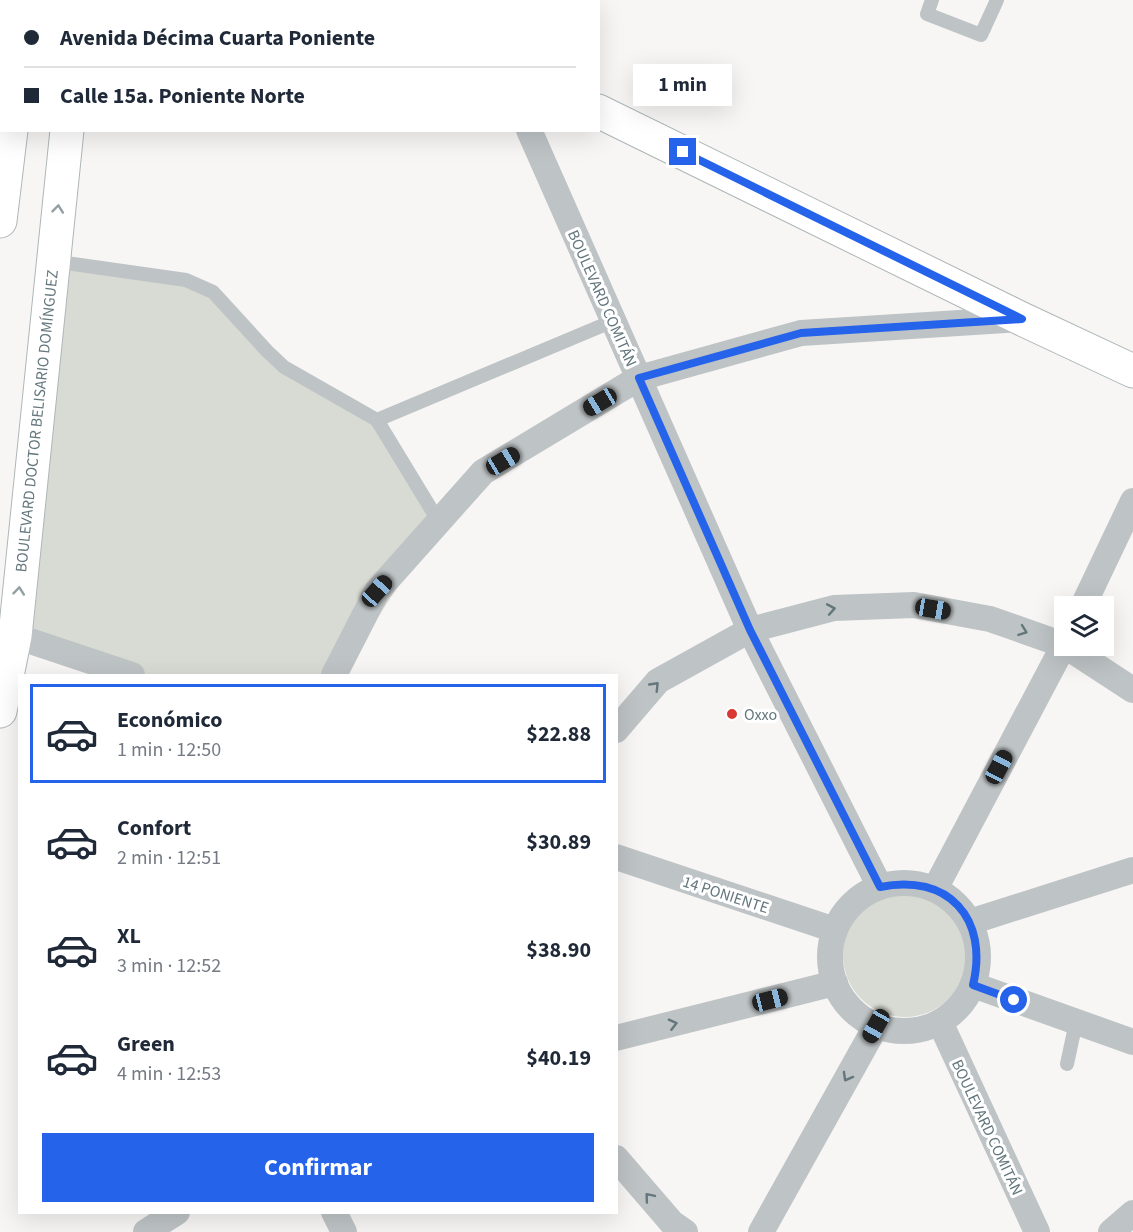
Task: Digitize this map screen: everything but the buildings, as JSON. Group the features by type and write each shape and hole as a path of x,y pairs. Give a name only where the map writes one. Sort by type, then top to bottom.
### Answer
{"main road":[{"path":"600,112 1133,371"},
{"path":"0,221 11,132"},
{"name":"BOULEVARD DOCTOR BELISARIO DOMÍNGUEZ","path":"0,711 67,132"}],"street":[{"name":"BOULEVARD COMITÁN","path":"530,132 750,630 880,887"},
{"path":"335,674 377,591 483,472 639,378 801,333 1022,319"},
{"path":"1088,596 1133,501"},
{"path":"618,728 658,681 750,630 834,608 914,605 990,619 1054,641"},
{"path":"7,635 129,674"},
{"path":"934,889 1058,656"},
{"path":"1082,656 1133,690"},
{"name":"14 PONIENTE","path":"618,858 836,930"},
{"path":"970,922 1133,870"},
{"path":"907,883 934,889 951,900 970,922 978,948 978,964 973,985 955,1011 940,1022 919,1030 897,1031 876,1026 859,1016 845,1001 835,983 831,966 831,948 836,930 853,904 880,887 907,883"},
{"path":"618,1037 835,983"},
{"path":"973,985 1133,1042"},
{"name":"BOULEVARD COMITÁN","path":"940,1022 1037,1232"},
{"path":"761,1232 876,1026"},
{"path":"618,1160 672,1223 685,1232"},
{"path":"1111,1232 1133,1212"},
{"path":"146,1232 174,1214"},
{"path":"335,1214 344,1232"}],"lane":[{"path":"932,0 927,14 981,35 997,0"},
{"path":"52,261 186,280 213,292 284,367 377,420 439,522"},
{"path":"377,420 614,321"},
{"path":"1067,1064 1076,1022"}],"shaded area":[{"path":"52,261 213,292 267,351 377,420 439,522 342,674 129,674 15,636"},
{"path":"905,893 929,898 949,911 962,931 967,955 962,979 949,999 929,1012 905,1017 881,1012 861,999 848,979 843,955 848,931 861,911 881,898"}],"place":[{"name":"Oxxo","path":"732,714"}],"route":[{"path":"683,152 1022,319 801,333 639,378 750,630 880,887 898,883 917,884 934,889 951,900 970,922 978,948 978,964 973,985 1014,1000"}]}
